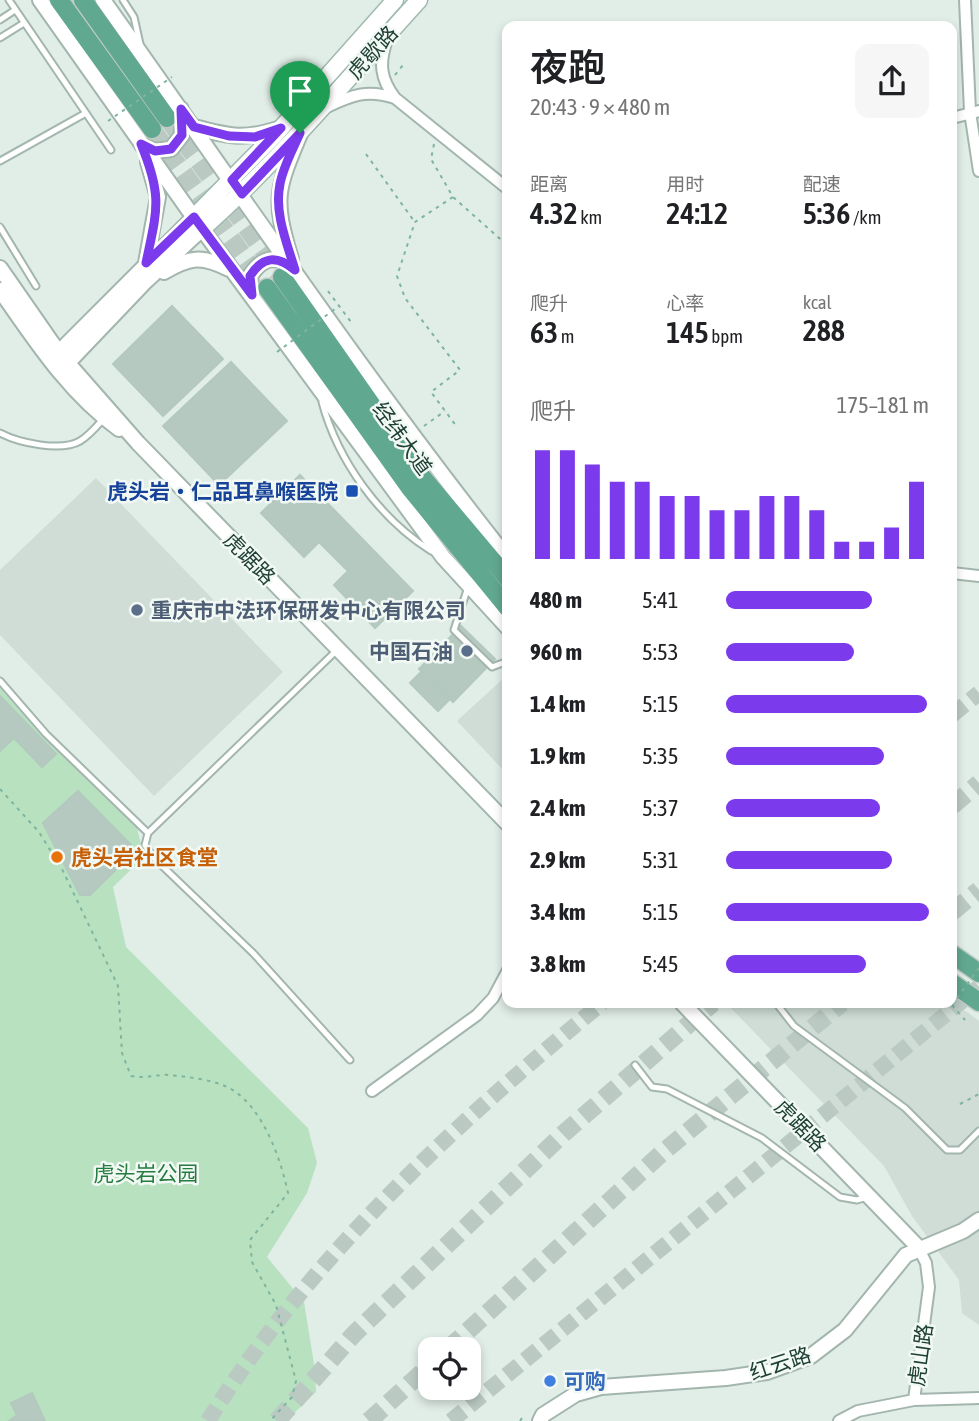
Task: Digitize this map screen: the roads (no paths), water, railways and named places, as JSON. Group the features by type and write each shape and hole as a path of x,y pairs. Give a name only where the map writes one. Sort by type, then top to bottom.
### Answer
{"main road":[{"path":"59,0 167,119"},
{"path":"83,0 167,119"},
{"name":"虎歇路","path":"237,187 281,128 395,0"},
{"name":"虎歇路","path":"198,223 300,133 419,0"},
{"name":"经纬大道","path":"274,283 422,477 502,572"},
{"name":"经纬大道","path":"274,283 410,488 502,601"},
{"path":"957,958 979,973"},
{"path":"957,987 979,1002"}],"street":[{"path":"40,0 233,271"},
{"path":"103,0 141,54 167,119 182,135 171,149 155,151 141,144"},
{"path":"965,0 979,171"},
{"path":"390,31 381,59 381,70 387,88 395,98 502,184"},
{"path":"319,111 355,93 373,92 395,98"},
{"path":"957,116 975,111"},
{"path":"167,119 229,136 255,137 281,128"},
{"path":"194,127 237,187 318,388 443,557 502,622"},
{"path":"274,283 281,224 278,195 280,182 300,133"},
{"path":"141,144 158,197 146,263"},
{"name":"虎歇路","path":"59,362 146,263 198,223"},
{"name":"虎歇路","path":"59,362 144,283 198,223"},
{"path":"144,283 178,264 198,258 211,260 233,271 274,283 446,481 502,551"},
{"name":"虎踞路","path":"0,268 59,362"},
{"name":"虎踞路","path":"0,290 59,362 108,414 502,818"},
{"path":"957,574 979,576"},
{"path":"372,1091 477,1015 493,998 502,981"},
{"name":"虎踞路","path":"687,1008 918,1247"},
{"name":"红云路","path":"540,1421 543,1415 576,1394 601,1387 726,1378 767,1372 811,1356 845,1330 897,1263 918,1247 963,1231 979,1220"},
{"name":"虎山路","path":"918,1247 926,1263 929,1287 914,1400 979,1398"},
{"path":"839,1421 859,1411 914,1400"}],"lane":[{"path":"9,0 111,150"},
{"path":"122,0 136,23 141,54"},
{"path":"0,20 15,10"},
{"path":"0,38 24,23"},
{"path":"0,161 86,113"},
{"path":"0,227 36,286"},
{"path":"0,433 28,442 62,445 78,442 108,414"},
{"path":"468,587 454,630 492,667 502,663"},
{"path":"339,648 148,833 145,845 148,852 253,953 350,1060"},
{"path":"0,681 46,734 148,833"},
{"path":"780,1008 794,1026 905,1108 947,1150 960,1150 979,1131"},
{"path":"635,1065 652,1087 667,1089 762,1138 840,1197 857,1200 870,1196"}],"tunnel":[{"path":"167,118 282,277"},
{"path":"152,129 267,288"},
{"path":"957,711 979,693"},
{"path":"957,802 979,783"},
{"path":"957,908 979,890"},
{"path":"957,1005 979,987"},
{"path":"208,1421 248,1361 338,1249 439,1145 596,1008"},
{"path":"277,1421 354,1334 563,1134 707,1008"},
{"path":"461,1337 662,1153 836,1008"},
{"path":"451,1421 953,1008"},
{"path":"369,1421 418,1376"}],"place":[{"name":"虎头岩‧仁品耳鼻喉医院","path":"352,491"},
{"name":"重庆市中法环保研发中心有限公司","path":"137,610"},
{"name":"中国石油","path":"467,651"},
{"name":"虎头岩社区食堂","path":"57,857"},
{"name":"可购","path":"550,1381"}],"park label":[{"name":"虎头岩公园","path":"146,1173"}]}
